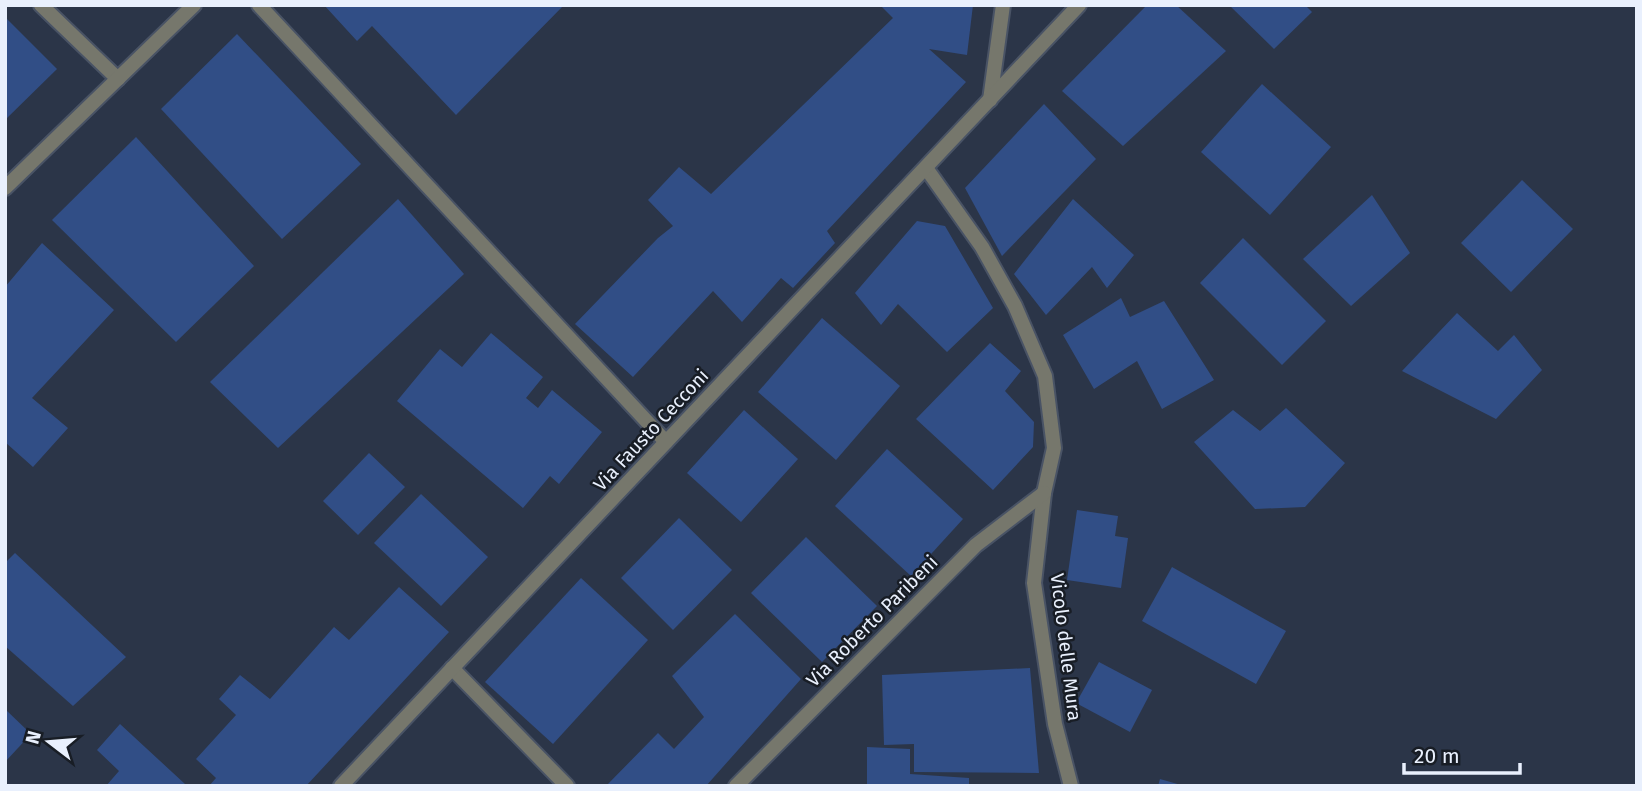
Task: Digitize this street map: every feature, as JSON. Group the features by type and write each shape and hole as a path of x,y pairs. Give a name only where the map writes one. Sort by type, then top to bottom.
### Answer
{"street":[{"path":"41,5 118,79"},
{"path":"5,188 194,5"},
{"path":"259,5 666,442"},
{"path":"990,100 1003,5"},
{"name":"Via Fausto Cecconi","path":"341,786 1079,5"},
{"name":"Vicolo delle Mura","path":"926,168 982,247 1015,306 1045,376 1054,449 1044,493 1034,583 1055,724 1071,786"},
{"name":"Via Roberto Paribeni","path":"736,786 976,545 1044,493"},
{"path":"452,668 567,786"}],"building":[{"path":"324,5 564,5 456,115 372,26 357,41"},
{"path":"880,5 973,5 967,55 929,49 966,82 827,231 835,243 793,288 781,278 742,322 713,291 633,377 575,324 658,238 673,226 648,200 679,167 711,194 893,18"},
{"path":"1147,5 1176,5 1226,51 1123,146 1062,91"},
{"path":"1229,5 1305,5 1312,12 1274,49"},
{"path":"5,17 57,69 5,120"},
{"path":"237,34 361,164 282,239 161,109"},
{"path":"1262,84 1331,147 1270,215 1201,152"},
{"path":"1044,104 1096,159 1002,256 965,188"},
{"path":"136,137 254,266 176,342 52,220"},
{"path":"1522,180 1573,229 1511,292 1461,243"},
{"path":"1372,195 1410,253 1351,306 1303,259"},
{"path":"398,199 464,274 278,448 210,382"},
{"path":"1073,199 1134,255 1107,288 1092,267 1046,315 1014,274"},
{"path":"917,221 945,226 993,308 947,352 898,304 881,325 855,293"},
{"path":"1243,238 1326,321 1282,365 1200,283"},
{"path":"42,243 114,310 32,398 68,428 33,467 5,442 5,287"},
{"path":"1121,298 1130,317 1164,301 1214,380 1162,409 1137,361 1094,389 1063,335"},
{"path":"1457,313 1498,351 1514,335 1542,370 1496,419 1402,371"},
{"path":"822,318 900,386 836,460 758,392"},
{"path":"491,333 543,377 526,398 538,408 552,390 602,432 559,484 550,476 523,508 397,401 440,349 462,367"},
{"path":"990,343 1021,371 1005,391 1034,422 1033,447 993,490 916,419"},
{"path":"1286,408 1345,463 1305,507 1255,509 1194,442 1233,410 1260,431"},
{"path":"744,410 798,459 741,522 687,473"},
{"path":"887,449 963,519 911,576 835,506"},
{"path":"369,453 405,487 358,535 323,501"},
{"path":"421,494 488,557 441,606 374,543"},
{"path":"1077,510 1118,516 1115,536 1128,538 1121,588 1067,580"},
{"path":"679,518 732,570 673,630 621,578"},
{"path":"806,537 877,606 822,662 751,593"},
{"path":"15,553 126,657 73,706 5,646 5,563"},
{"path":"1172,567 1286,631 1256,684 1142,621"},
{"path":"581,578 648,640 553,744 485,682"},
{"path":"399,587 449,632 306,786 209,786 216,778 196,759 236,715 219,699 240,675 270,699 334,627 349,640"},
{"path":"735,614 801,679 706,786 606,786 658,733 674,749 704,717 672,676"},
{"path":"1099,662 1152,690 1130,732 1076,703"},
{"path":"1030,668 1039,773 914,772 914,744 884,745 882,675"},
{"path":"5,709 31,734 5,762"},
{"path":"120,724 185,784 106,786 119,771 97,750"},
{"path":"867,747 910,749 910,774 969,778 969,786 867,786"},
{"path":"1160,779 1181,785 1181,786 1158,786"}]}
